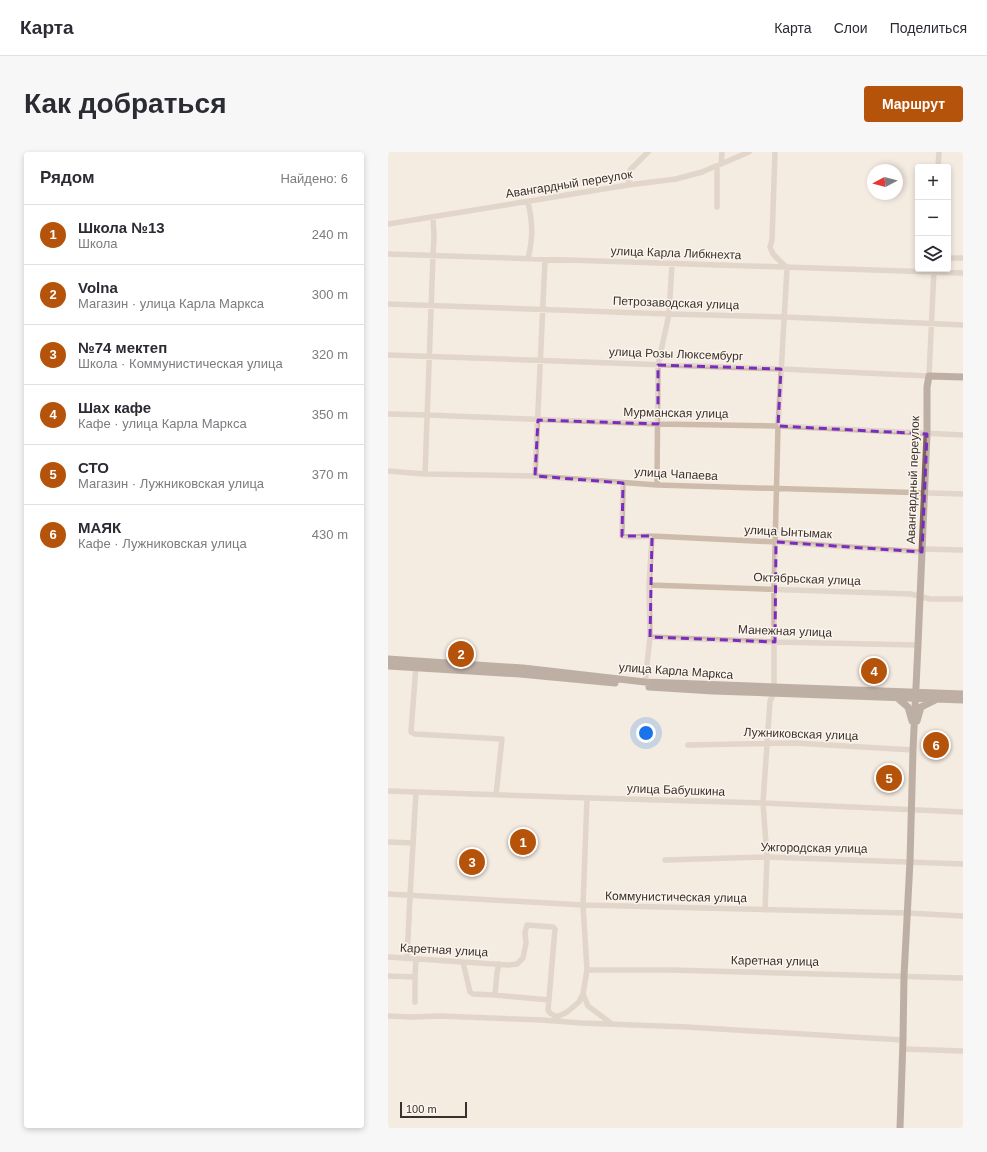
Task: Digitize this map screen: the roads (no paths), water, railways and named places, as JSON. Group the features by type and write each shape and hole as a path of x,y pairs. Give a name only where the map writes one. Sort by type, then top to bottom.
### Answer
{"main road":[{"name":"улица Розы Люксембург","path":"929,376 963,377"},
{"name":"Авангардный переулок","path":"900,1128 904,976 910,861 927,387 929,376"},
{"name":"улица Карла Маркса","path":"388,659 416,664 713,691 774,690 915,695 963,694"},
{"name":"улица Карла Маркса","path":"388,666 416,664 523,668 645,682 896,697 915,695 937,699 963,700"},
{"path":"896,697 908,707 914,730"},
{"path":"914,730 922,708 927,703 937,699"}],"street":[{"path":"628,186 630,170 648,152"},
{"path":"717,207 719,165 722,152"},
{"name":"Авангардный переулок","path":"388,224 628,186 676,180 702,172 749,152"},
{"path":"764,910 767,857 763,803 770,701 774,690 774,589 778,426 787,268 773,254 770,247 772,240 775,152"},
{"path":"938,164 939,152"},
{"path":"528,202 532,228 528,259"},
{"path":"425,474 434,236 433,217"},
{"name":"улица Карла Либкнехта","path":"388,254 787,268 915,270"},
{"path":"951,258 963,258"},
{"path":"535,476 545,260"},
{"path":"657,485 658,365 669,314 672,264"},
{"name":"Авангардный переулок","path":"929,376 934,272"},
{"name":"улица Карла Либкнехта","path":"951,272 963,273"},
{"name":"Петрозаводская улица","path":"388,304 963,324"},
{"name":"улица Розы Люксембург","path":"388,355 781,368 929,376"},
{"name":"Мурманская улица","path":"388,414 658,424 778,426 963,435"},
{"name":"улица Чапаева","path":"388,471 425,474 535,476 657,485 963,494"},
{"name":"улица Ынтымак","path":"622,483 622,536 632,538 652,536 922,551 963,550"},
{"path":"645,682 650,637 649,585 652,536"},
{"name":"Октябрьская улица","path":"649,585 911,594 930,599 963,600"},
{"name":"Манежная улица","path":"650,637 775,642 918,645"},
{"path":"416,664 411,732 413,734 502,739 496,795"},
{"name":"Лужниковская улица","path":"688,745 767,742 913,750"},
{"name":"улица Бабушкина","path":"388,791 763,803 911,811 963,812"},
{"path":"407,958 416,792"},
{"path":"555,1018 579,1002 583,994 587,970 583,905 587,798"},
{"path":"388,842 413,843"},
{"name":"Ужгородская улица","path":"665,860 767,857 963,864"},
{"name":"Коммунистическая улица","path":"388,894 583,905 907,913 963,916"},
{"name":"Каретная улица","path":"388,957 508,965 517,964 523,958 527,925 554,928 549,1000"},
{"path":"415,1002 416,959"},
{"path":"463,962 470,992 473,994 549,1000 548,1010 555,1018"},
{"path":"495,995 499,964"},
{"name":"Каретная улица","path":"587,970 670,970 963,978"},
{"path":"388,976 415,977"},
{"path":"583,994 588,1006 612,1024"},
{"path":"388,1016 555,1018 581,1023 687,1027 903,1040"},
{"path":"903,1049 963,1051"}],"place":[{"name":"Volna","path":"461,654"},
{"name":"Шах кафе","path":"874,671"},
{"name":"МАЯК","path":"936,745"},
{"name":"СТО","path":"889,778"},
{"name":"Школа №13","path":"523,842"},
{"name":"№74 мектеп","path":"472,862"}]}
